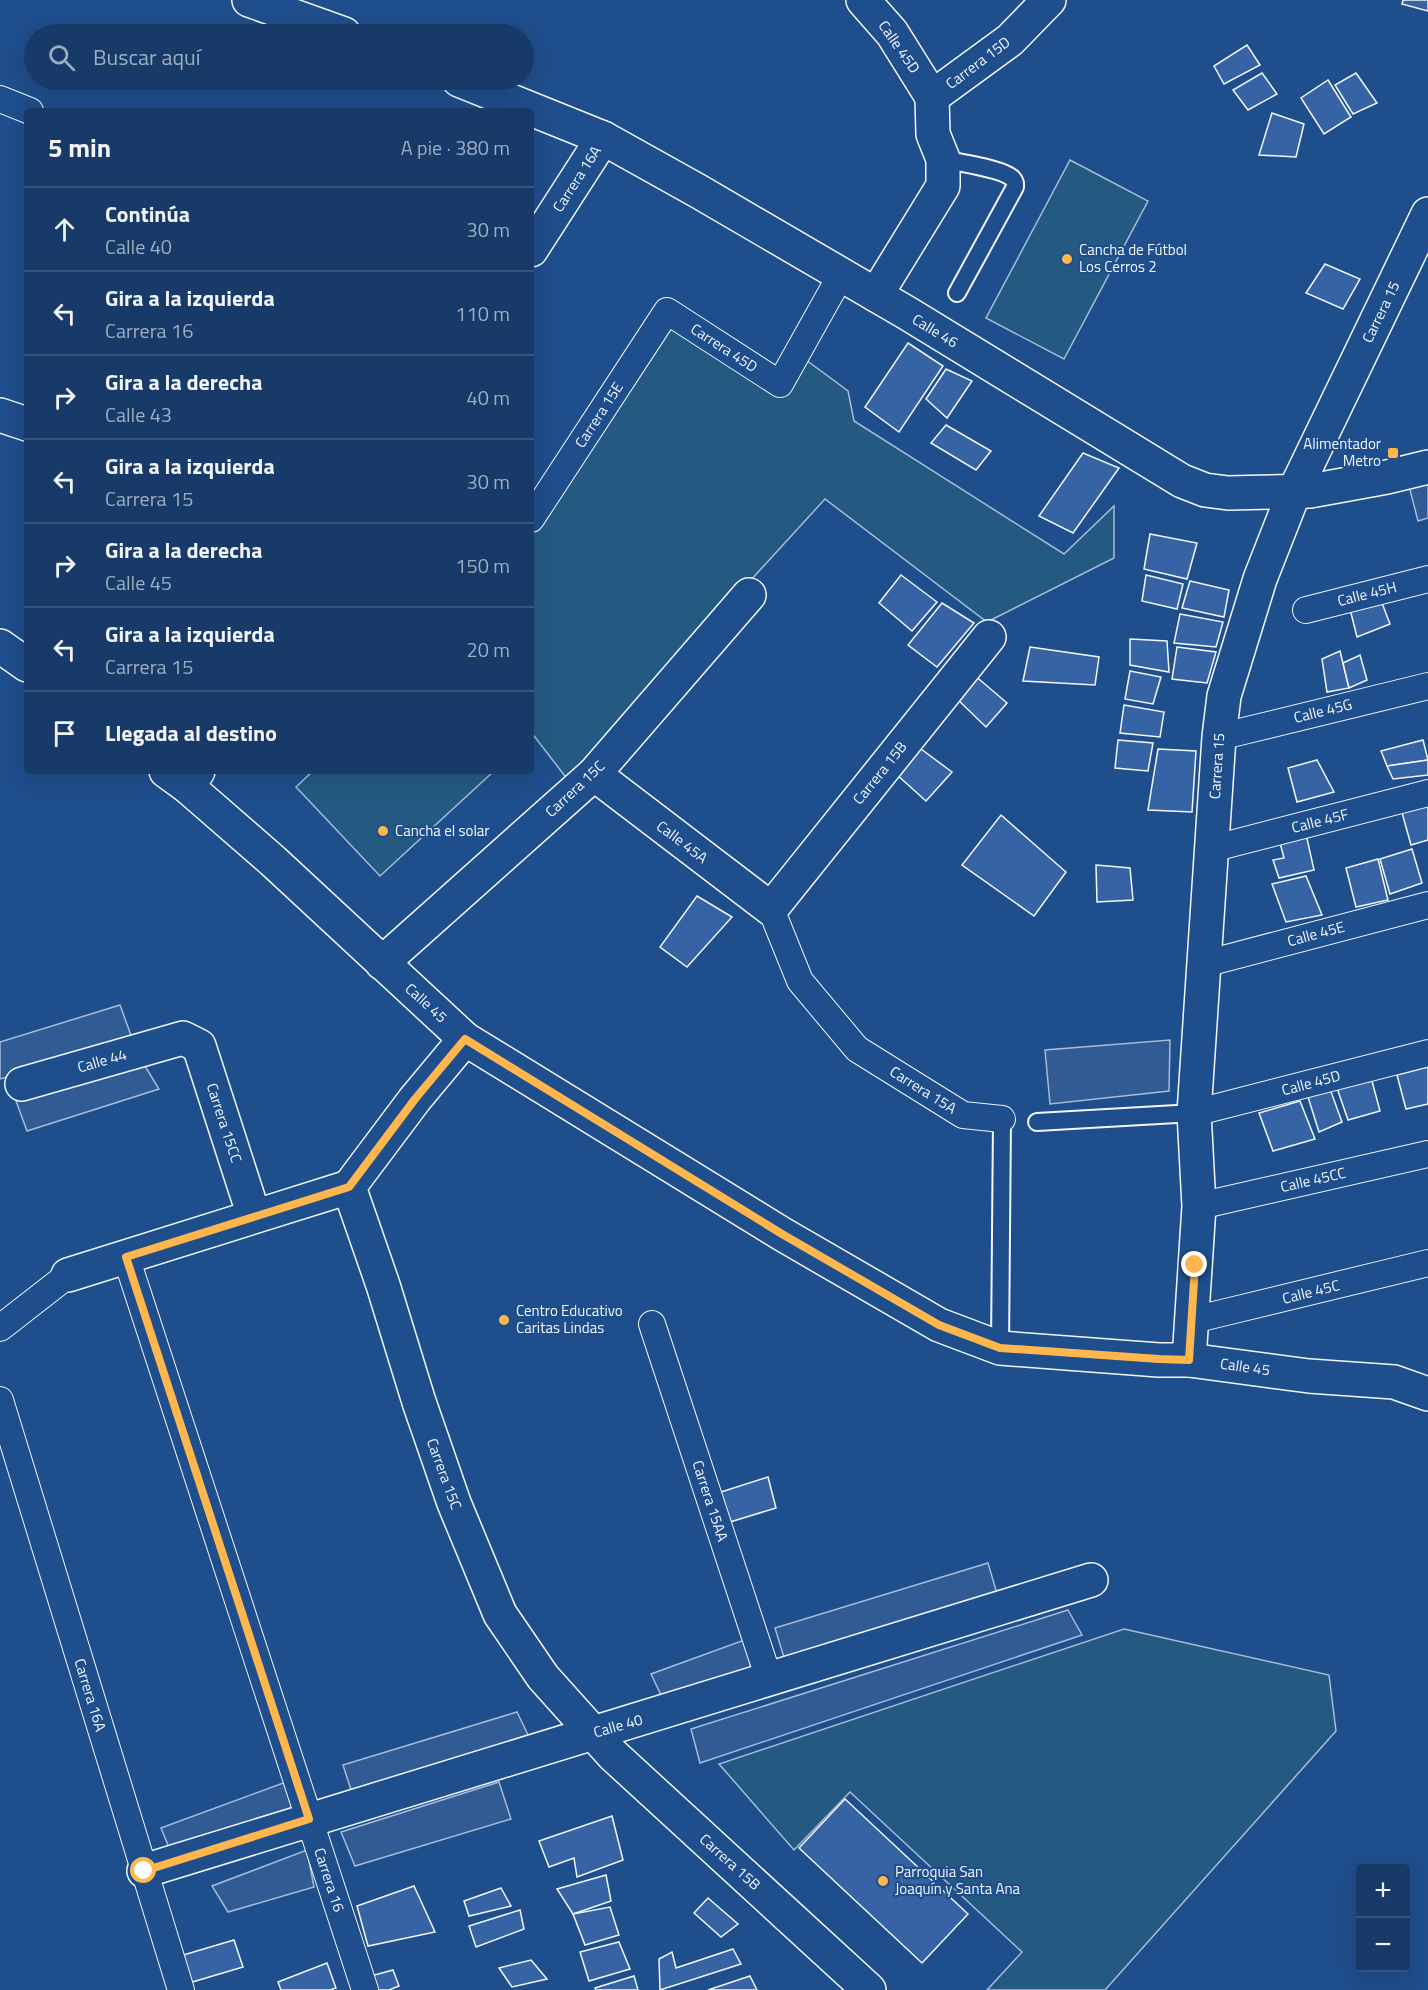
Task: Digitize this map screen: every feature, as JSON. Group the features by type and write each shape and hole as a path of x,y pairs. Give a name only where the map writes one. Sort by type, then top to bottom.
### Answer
{"street":[{"path":"249,0 316,24"},
{"name":"Calle 45D","path":"863,0 892,33 932,97"},
{"name":"Carrera 15D","path":"876,295 943,186 943,159 933,134 932,97 1010,40 1049,0"},
{"name":"Calle 46","path":"484,90 529,108"},
{"path":"0,99 24,109"},
{"name":"Calle 46","path":"534,110 603,138 876,295 1182,481 1205,490 1228,493 1310,491 1428,468"},
{"name":"Carrera 16A","path":"534,245 603,138"},
{"name":"Carrera 15","path":"1189,1360 1199,1206 1194,1113 1219,737 1224,696 1257,589 1295,490 1428,214"},
{"name":"Carrera 45D","path":"668,311 780,384 841,275"},
{"name":"Carrera 15E","path":"534,514 668,311"},
{"path":"0,415 24,423"},
{"name":"Calle 45H","path":"1306,610 1428,579"},
{"name":"Carrera 15C","path":"382,963 594,774 749,596"},
{"name":"Carrera 15B","path":"771,909 989,637"},
{"path":"0,646 24,663"},
{"name":"Calle 45G","path":"1219,737 1428,686"},
{"name":"Calle 45A","path":"594,774 771,909"},
{"name":"Calle 45","path":"184,776 465,1039 782,1234 939,1325 1000,1348 1189,1360 1309,1376 1394,1382 1428,1394"},
{"name":"Calle 45F","path":"1211,849 1428,794"},
{"name":"Calle 45E","path":"1204,964 1428,905"},
{"name":"Carrera 15A","path":"771,909 800,981 857,1049 963,1115 1002,1119"},
{"name":"Calle 44","path":"22,1084 183,1038"},
{"name":"Carrera 15CC","path":"183,1038 199,1046 254,1216"},
{"path":"0,1328 68,1275 349,1187 415,1099 465,1039"},
{"name":"Calle 45D","path":"1194,1113 1428,1053"},
{"name":"Calle 45CC","path":"1199,1206 1428,1154"},
{"name":"Carrera 15C","path":"349,1187 454,1503 500,1614 543,1677 592,1733"},
{"name":"Carrera 16","path":"126,1257 365,1990"},
{"name":"Calle 45C","path":"1193,1320 1428,1263"},
{"name":"Carrera 15AA","path":"652,1323 769,1679"},
{"path":"1394,1382 1428,1374"},
{"name":"Carrera 16A","path":"0,1400 181,1990"},
{"name":"Calle 40","path":"144,1871 1091,1580"},
{"name":"Carrera 15B","path":"592,1733 613,1755 869,1990"}],"lane":[{"path":"943,159 991,170 1011,177 1015,182 1015,187 957,293"},
{"path":"1037,1122 1194,1113"},
{"name":"Carrera 15A","path":"1000,1348 1002,1119"}],"shaded area":[{"name":"Cancha de Fútbol Los Cerros 2","path":"1070,160 1148,201 1064,359 986,318"},
{"path":"668,323 783,396 806,360 848,391 854,421 1064,554 1114,506 1114,558 987,622 825,499 568,780 534,736 534,526"},
{"path":"1428,477 1428,518 1418,521 1408,482"},
{"name":"Cancha el solar","path":"310,774 491,774 380,876 296,787"},
{"path":"120,1005 133,1041 0,1079 0,1042"},
{"path":"1170,1040 1169,1091 1050,1104 1045,1050"},
{"path":"145,1066 159,1089 27,1131 16,1101"},
{"path":"988,1563 998,1597 786,1664 775,1628"},
{"path":"1068,1610 1082,1635 700,1763 691,1729"},
{"path":"1124,1629 1329,1675 1336,1731 1105,1990 987,1990 1022,1952 850,1792 794,1850 719,1764"},
{"path":"747,1639 751,1671 661,1695 651,1674"},
{"path":"517,1712 531,1741 353,1796 343,1765"},
{"path":"286,1782 295,1814 170,1850 161,1828"},
{"path":"499,1782 511,1819 355,1866 341,1832"},
{"path":"307,1850 314,1887 228,1912 212,1886"}],"building":[{"path":"1403,0 1428,0 1428,11 1402,4"},
{"path":"1247,45 1260,65 1224,84 1214,66"},
{"path":"1262,73 1277,94 1248,110 1233,90"},
{"path":"1356,73 1377,103 1353,114 1335,85"},
{"path":"1328,80 1351,117 1324,134 1301,98"},
{"path":"1272,113 1304,124 1296,157 1259,155"},
{"path":"1325,264 1360,279 1343,309 1306,293"},
{"path":"908,343 943,366 899,432 865,407"},
{"path":"946,369 972,381 947,418 926,399"},
{"path":"946,425 991,451 976,470 931,443"},
{"path":"1083,453 1119,468 1073,533 1039,516"},
{"path":"1150,534 1197,543 1187,579 1144,569"},
{"path":"901,575 937,602 912,631 879,603"},
{"path":"1146,575 1183,584 1177,609 1142,601"},
{"path":"1190,581 1229,590 1224,617 1182,608"},
{"path":"942,603 974,623 937,667 908,645"},
{"path":"1382,603 1390,624 1357,637 1350,609"},
{"path":"1180,614 1223,622 1216,647 1174,643"},
{"path":"1130,639 1167,641 1169,672 1130,665"},
{"path":"1030,647 1099,657 1095,685 1023,681"},
{"path":"1177,647 1216,652 1207,683 1172,679"},
{"path":"1340,651 1349,688 1327,692 1322,659"},
{"path":"1360,655 1367,680 1349,688 1343,663"},
{"path":"1130,671 1161,677 1153,704 1125,699"},
{"path":"973,674 1007,703 986,727 954,696"},
{"path":"1124,705 1164,712 1160,737 1120,733"},
{"path":"1118,740 1153,743 1148,771 1115,768"},
{"path":"1423,740 1428,760 1387,766 1381,751"},
{"path":"921,749 952,772 926,801 895,773"},
{"path":"1158,749 1196,751 1192,812 1148,810"},
{"path":"1317,760 1334,792 1297,802 1288,768"},
{"path":"1428,760 1428,775 1393,779 1387,766"},
{"path":"1428,801 1428,840 1411,845 1401,809"},
{"path":"1001,815 1066,872 1034,916 962,865"},
{"path":"1306,834 1314,870 1279,878 1273,860 1284,858 1279,839"},
{"path":"1412,849 1422,883 1390,894 1380,859"},
{"path":"1378,859 1388,900 1356,907 1346,868"},
{"path":"1096,865 1130,868 1133,900 1097,902"},
{"path":"1306,876 1322,915 1286,922 1272,884"},
{"path":"697,896 732,917 687,967 660,947"},
{"path":"1428,1067 1428,1104 1406,1109 1397,1075"},
{"path":"1372,1081 1380,1111 1348,1120 1337,1088"},
{"path":"1330,1089 1342,1122 1319,1132 1308,1097"},
{"path":"1300,1101 1315,1139 1273,1151 1259,1113"},
{"path":"768,1477 776,1508 730,1522 721,1492"},
{"name":"Parroquia San Joaquín y Santa Ana","path":"845,1799 968,1914 922,1963 799,1848"},
{"path":"612,1816 623,1860 577,1877 574,1858 549,1867 539,1841"},
{"path":"606,1875 611,1901 573,1914 557,1889"},
{"path":"414,1886 435,1932 368,1946 357,1906"},
{"path":"501,1888 511,1906 469,1916 464,1901"},
{"path":"708,1898 738,1924 721,1937 694,1913"},
{"path":"610,1907 619,1935 585,1945 573,1914"},
{"path":"520,1910 524,1929 476,1947 469,1926"},
{"path":"234,1940 243,1967 189,1983 180,1956"},
{"path":"619,1942 630,1969 589,1981 580,1952"},
{"path":"733,1949 741,1964 660,1990 659,1959 672,1952 676,1968"},
{"path":"531,1960 547,1979 512,1987 499,1968"},
{"path":"327,1963 336,1988 281,1990 278,1982"},
{"path":"393,1970 399,1986 389,1990 377,1990 371,1976"},
{"path":"634,1976 638,1990 596,1990 595,1988"},
{"path":"750,1976 757,1990 708,1990"}],"place":[{"name":"Cancha de Fútbol Los Cerros 2","path":"1067,259"},
{"name":"Alimentador Metro","path":"1393,453"},
{"name":"Cancha el solar","path":"383,831"},
{"name":"Centro Educativo Caritas Lindas","path":"504,1320"},
{"name":"Parroquia San Joaquín y Santa Ana","path":"883,1881"}],"route":[{"path":"144,1871 309,1819 126,1257 349,1187 415,1099 465,1039 782,1234 939,1325 1000,1348 1189,1360 1195,1265"}]}
